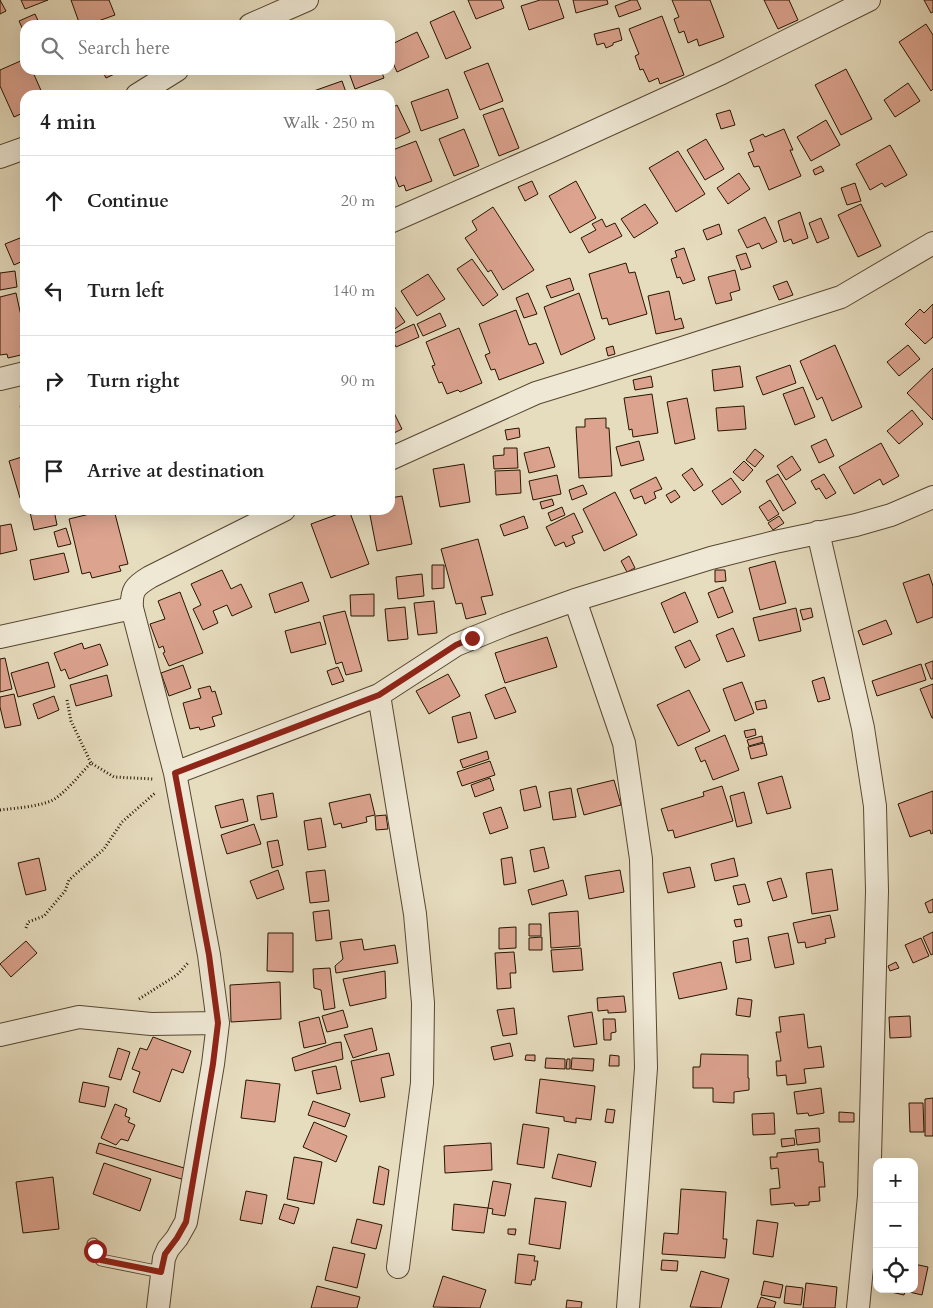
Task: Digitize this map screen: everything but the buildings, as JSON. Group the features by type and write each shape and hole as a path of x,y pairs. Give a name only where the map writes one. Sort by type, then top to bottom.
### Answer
{"street":[{"path":"261,20 307,0"},
{"path":"395,220 722,73 869,0"},
{"path":"145,90 169,75"},
{"path":"0,157 20,150"},
{"path":"395,457 536,393 841,297 933,242"},
{"path":"0,379 20,374"},
{"path":"175,773 379,695 456,645 504,625 575,600 711,558 818,532 856,525 891,515 933,497"},
{"path":"158,1308 161,1272 165,1254 186,1222 213,1064 218,1023 209,955 175,773 132,608 132,597 137,586 142,582 274,515"},
{"path":"818,532 863,728 875,806 877,891 870,1168 858,1308"},
{"path":"575,600 624,743 641,859 646,1068 628,1308"},
{"path":"0,637 132,608"},
{"path":"379,695 415,914 423,1003 422,1083 398,1267"},
{"path":"0,1035 79,1017 151,1024 218,1023"}],"lane":[{"path":"93,1244 101,1260 161,1272"}],"path":[{"path":"67,700 71,721 91,762 114,777 152,780"},
{"path":"0,810 35,805 52,800 69,786 91,762"},
{"path":"26,928 28,922 44,916 65,891 69,880 104,849 122,822 153,796 175,773"},
{"path":"137,1000 177,975 185,964 209,955"}],"route":[{"path":"95,1251 101,1260 161,1272 165,1254 186,1222 196,1167 218,1023 209,955 175,773 379,695 456,645 472,638"}]}
